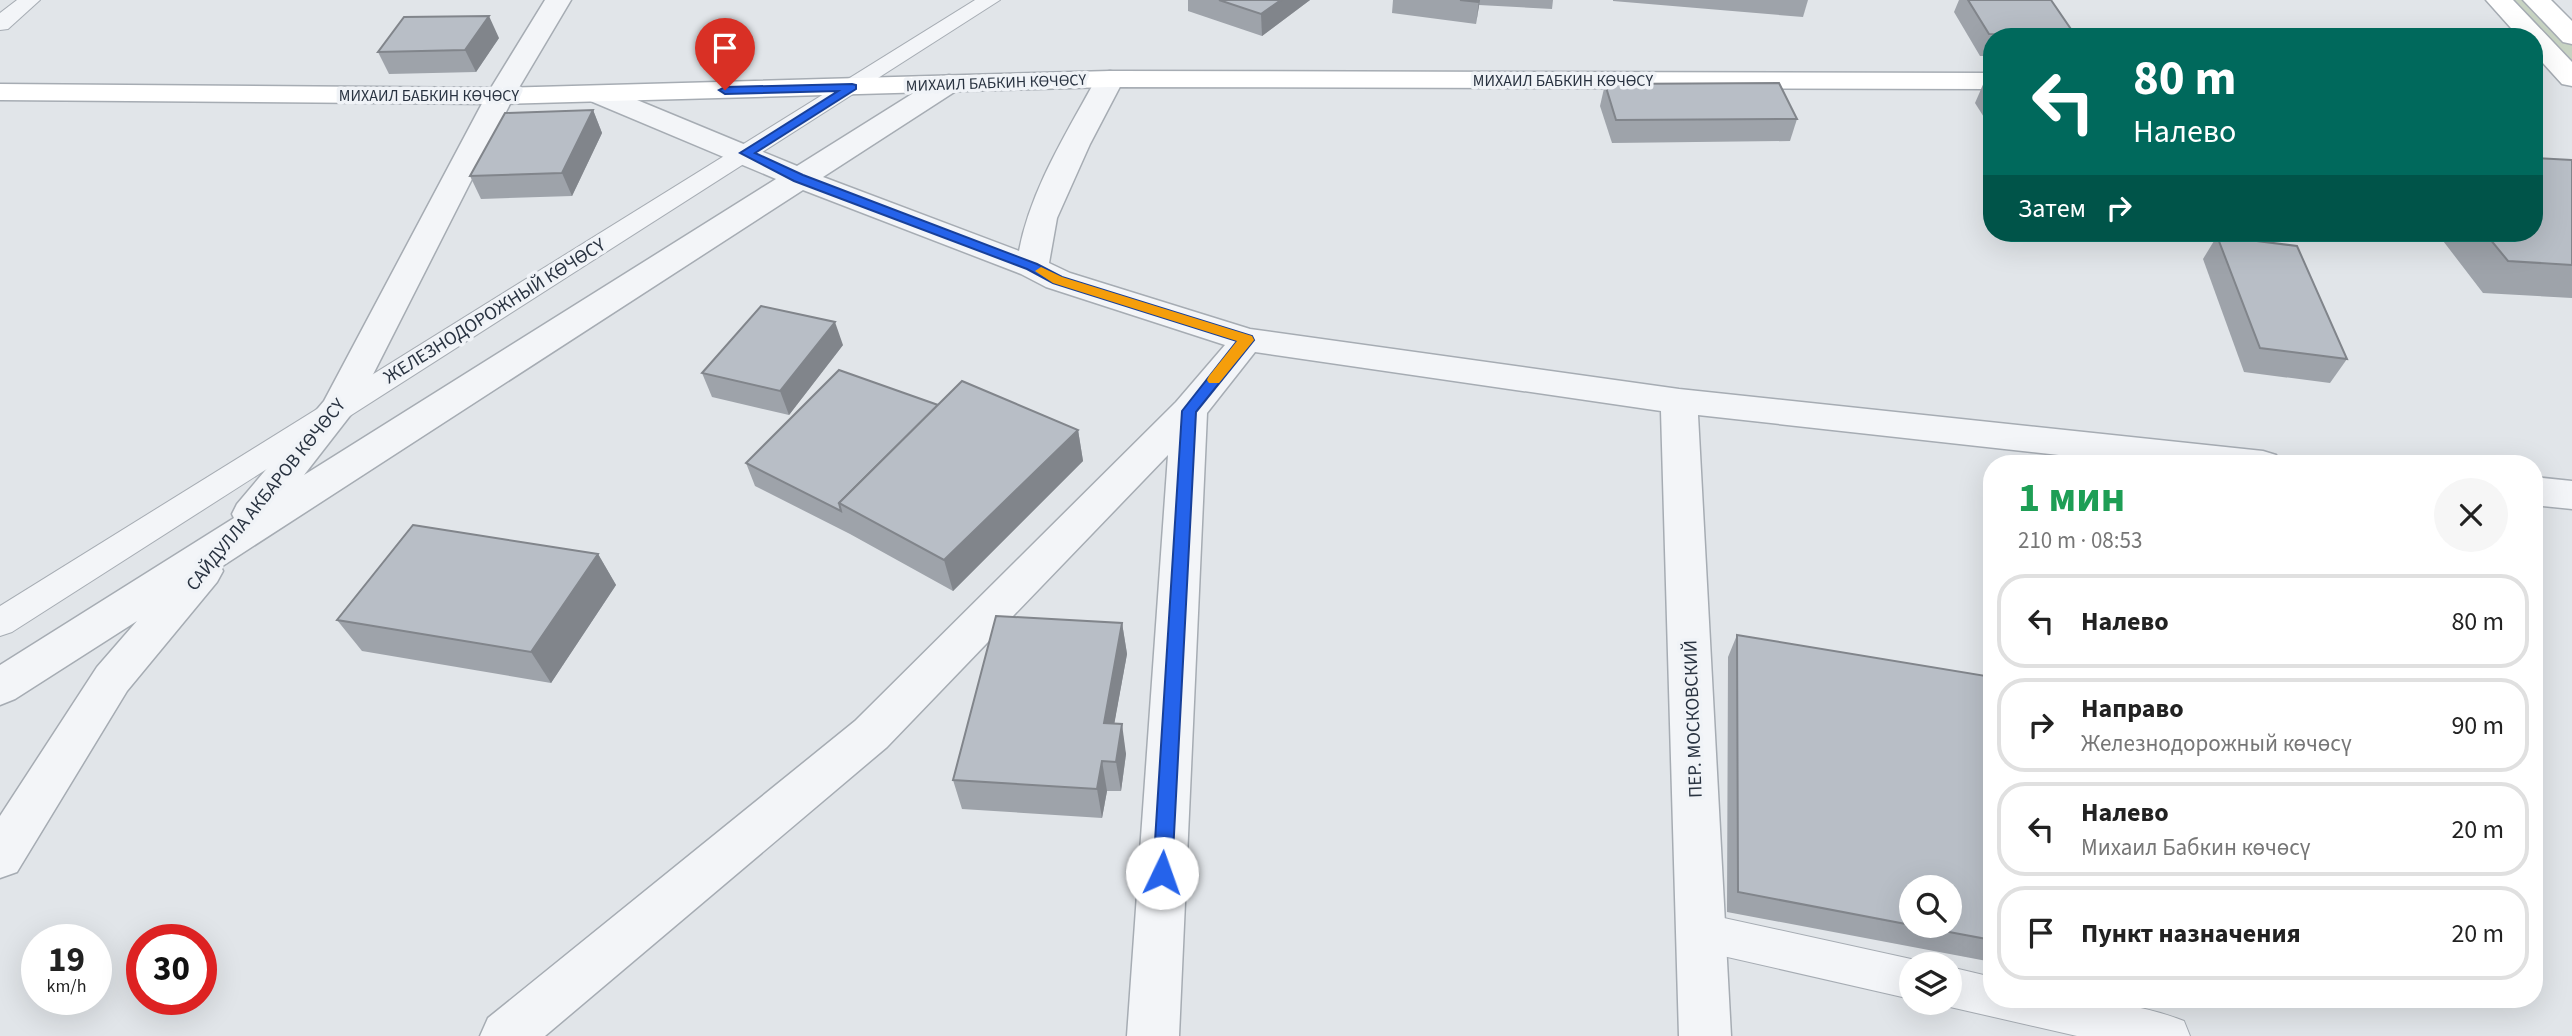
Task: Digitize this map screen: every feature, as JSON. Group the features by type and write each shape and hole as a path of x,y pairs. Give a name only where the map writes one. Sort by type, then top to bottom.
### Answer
{"main road":[{"path":"2499,0 2525,28"},
{"path":"2536,0 2572,36"},
{"path":"2543,50 2564,81"},
{"name":"МИХАИЛ БАБКИН КӨЧӨСҮ","path":"0,92 500,96 1110,79 1983,81"}],"street":[{"name":"САЙДУЛЛА АКБАРОВ КӨЧӨСҮ","path":"0,857 113,679 338,408 500,96 558,0"},
{"path":"1032,267 1041,218 1075,144 1110,79"},
{"path":"0,687 948,83"},
{"path":"598,94 746,153 799,178 1032,267 1058,280 1247,340 1679,401 2180,455"},
{"path":"506,1036 871,734 1189,411 1247,340"},
{"name":"ПЕР. МОСКОВСКИЙ","path":"1679,401 1705,1036"},
{"path":"1153,1036 1189,411"},
{"path":"2543,492 2572,495"}],"lane":[{"path":"0,24 30,0"},
{"name":"ЖЕЛЕЗНОДОРОЖНЫЙ КӨЧӨСҮ","path":"0,623 990,0"},
{"path":"1701,932 1899,976"},
{"path":"1962,990 1983,995"},
{"path":"2043,1008 2169,1036"}],"green space":[{"path":"2510,0 2529,0 2572,45 2572,64 2543,34 2543,28 2537,28"}],"building":[{"path":"1219,0 1281,0 1261,14"},
{"path":"1968,0 2051,0 2070,28 1985,28"},
{"path":"489,16 465,50 378,52 404,17"},
{"path":"1779,83 1797,119 1616,120 1605,84"},
{"path":"593,110 562,173 470,176 505,113"},
{"path":"2543,158 2572,160 2572,265 2508,261 2492,242 2543,242"},
{"path":"2219,242 2265,242 2297,246 2347,359 2260,348"},
{"path":"761,306 835,322 780,391 702,373"},
{"path":"839,370 938,405 839,503 841,511 746,463"},
{"path":"962,381 1078,430 944,560 839,503"},
{"path":"413,525 598,554 531,652 337,620"},
{"path":"996,616 1122,623 1104,723 1122,724 1116,762 1102,761 1097,789 953,780"},
{"path":"1737,635 1983,676 1983,938 1962,934 1962,875 1899,875 1899,923 1738,892"}],"slow traffic":[{"path":"1041,271 1058,280 1247,340 1214,380"}],"route":[{"path":"725,90 852,87 746,153 799,178 1032,267 1058,280 1247,340 1189,411 1162,873"}]}
